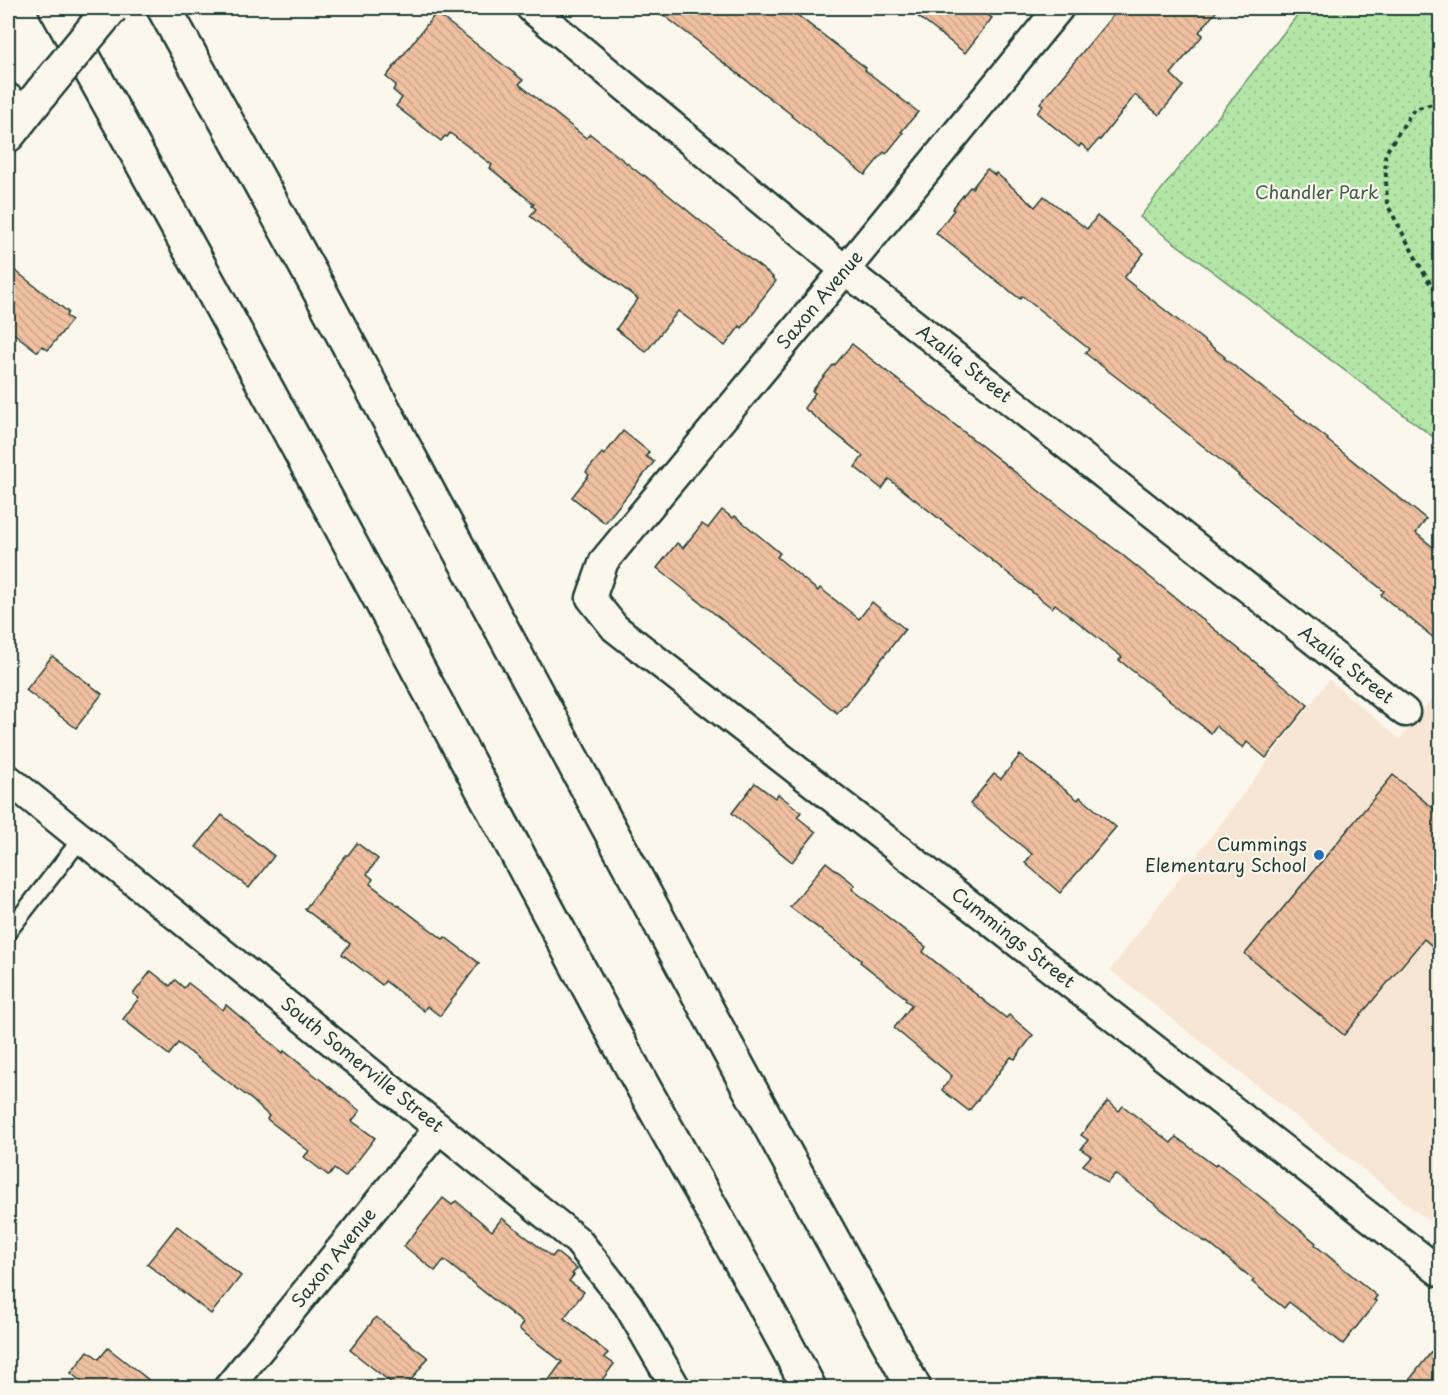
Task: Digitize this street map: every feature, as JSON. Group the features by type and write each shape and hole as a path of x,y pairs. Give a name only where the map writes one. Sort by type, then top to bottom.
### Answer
{"main road":[{"path":"56,8 141,158 627,1058 810,1388"},
{"path":"21,109 111,8"},
{"path":"164,8 914,1388"}],"street":[{"name":"Azalia Street","path":"531,8 845,270 1405,712"},
{"name":"Saxon Avenue","path":"591,598 604,561 1059,8"},
{"name":"Cummings Street","path":"591,598 615,628 1440,1272"},
{"name":"South Somerville Street","path":"8,779 578,1241 627,1305 676,1388"},
{"name":"Saxon Avenue","path":"228,1388 439,1128"}],"lane":[{"path":"8,932 81,839"}],"path":[{"path":"1440,102 1414,109 1385,154 1387,204 1427,279 1440,295"}],"shaded area":[{"name":"Cummings Elementary School","path":"1329,680 1400,739 1440,689 1440,1230 1110,970"}],"green space":[{"name":"Chandler Park","path":"1303,8 1440,8 1440,442 1140,217"}],"building":[{"path":"654,8 788,8 866,68 865,70 918,112 886,154 884,152 865,175"},
{"path":"907,8 979,8 992,18 965,53"},
{"path":"1119,8 1219,8 1199,32 1203,35 1171,74 1183,86 1159,115 1135,95 1089,151 1081,144 1079,147 1037,113 1043,105 1040,103"},
{"path":"436,13 523,80 519,84 586,138 590,134 773,277 776,281 758,304 759,306 725,346 678,311 646,352 616,329 638,299 530,216 536,209 532,206 534,204 490,168 492,165 450,133 441,141 396,106 402,98 393,90 396,85 386,77"},
{"path":"987,169 995,175 996,173 1035,207 1044,196 1087,229 1097,216 1144,253 1124,278 1426,519 1416,533 1440,553 1440,643 1381,595 1384,591 1085,353 1089,349 1022,296 1020,299 936,233 954,210 952,209"},
{"path":"8,265 68,312 66,316 72,320 48,350 42,346 38,352 8,329"},
{"path":"852,344 1120,553 1308,705 1266,758 1247,742 1243,748 1216,726 1211,733 1119,660 1122,657 1055,604 1052,608 889,479 882,489 855,467 863,456 804,408 815,393 812,391"},
{"path":"623,431 649,452 646,456 654,462 605,523 572,497 589,475 586,472 602,453 604,455"},
{"path":"722,510 733,518 735,516 780,553 777,557 818,591 820,588 859,619 872,602 905,629 845,706 837,713 657,568 677,543 683,548 702,524 708,528"},
{"path":"52,656 102,694 76,728 26,690"},
{"path":"1020,755 1078,800 1080,797 1116,827 1060,893 1025,863 1032,854 970,804 994,774 1001,779"},
{"name":"Cummings Elementary School","path":"1393,775 1440,814 1440,953 1424,939 1344,1035 1245,954"},
{"path":"755,783 775,798 778,794 801,812 797,817 816,832 792,862 732,813"},
{"path":"222,815 274,856 249,888 196,847"},
{"path":"357,843 378,859 367,874 373,879 370,884 479,963 440,1016 427,1006 424,1011 385,981 382,985 342,954 350,944 305,909"},
{"path":"826,862 855,885 852,889 926,947 923,952 1006,1018 1009,1015 1033,1035 1015,1059 1011,1057 969,1111 942,1090 952,1076 894,1028 912,1005 905,1000 906,998 860,962 861,960 790,907"},
{"path":"151,971 170,986 175,980 184,988 188,983 223,1010 226,1005 283,1053 284,1051 360,1111 352,1121 375,1138 345,1177 334,1169 329,1176 304,1157 309,1151 267,1119 269,1116 252,1100 178,1043 169,1055 123,1019 139,998 133,994"},
{"path":"1108,1101 1119,1111 1123,1106 1171,1143 1176,1137 1215,1166 1217,1163 1277,1210 1377,1296 1374,1300 1377,1301 1343,1344 1289,1302 1284,1308 1207,1242 1115,1174 1107,1183 1083,1165 1091,1156 1081,1149 1088,1140 1081,1135"},
{"path":"443,1198 452,1205 456,1201 492,1231 502,1218 552,1257 556,1252 577,1269 569,1281 584,1292 564,1318 608,1353 604,1357 614,1364 596,1388 543,1388 562,1362 519,1329 523,1323 444,1260 435,1271 404,1246"},
{"path":"177,1226 241,1276 211,1314 147,1264"},
{"path":"376,1317 428,1358 405,1388 398,1388 350,1350"},
{"path":"1440,1341 1440,1388 1403,1388"},
{"path":"108,1348 159,1388 89,1388 71,1373 88,1351 99,1359"}],"place":[{"name":"Cummings Elementary School","path":"1319,855"}]}
